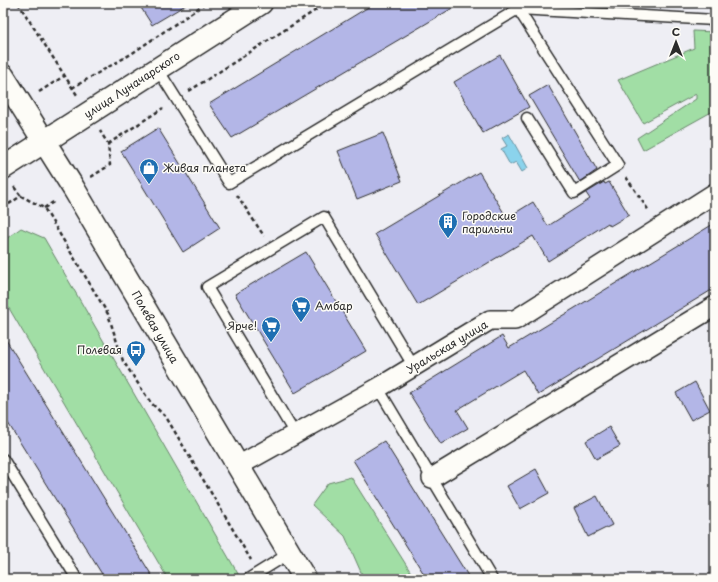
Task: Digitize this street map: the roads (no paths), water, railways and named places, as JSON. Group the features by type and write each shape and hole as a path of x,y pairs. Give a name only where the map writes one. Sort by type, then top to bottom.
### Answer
{"street":[{"name":"улица Луначарского","path":"3,168 261,3"},
{"name":"Полевая улица","path":"3,76 74,189 305,579"},
{"name":"Уральская улица","path":"238,466 378,388 490,320 515,320 715,193"},
{"path":"432,478 715,306"}],"lane":[{"path":"158,68 229,183 518,6 715,20"},
{"path":"518,6 618,165 574,194 527,118"},
{"path":"295,434 207,287 324,217 414,367"},
{"path":"378,388 492,579"},
{"path":"3,459 77,579"},
{"path":"248,579 290,553"}],"water":[{"path":"509,134 528,168 522,172 516,162 510,165 501,149 507,146 502,138"}],"place":[{"name":"Живая планета","path":"149,185"},
{"name":"Городские парильни","path":"448,239"},
{"name":"Амбар","path":"301,323"},
{"name":"Ярче!","path":"271,343"},
{"name":"Полевая","path":"136,367"}]}
